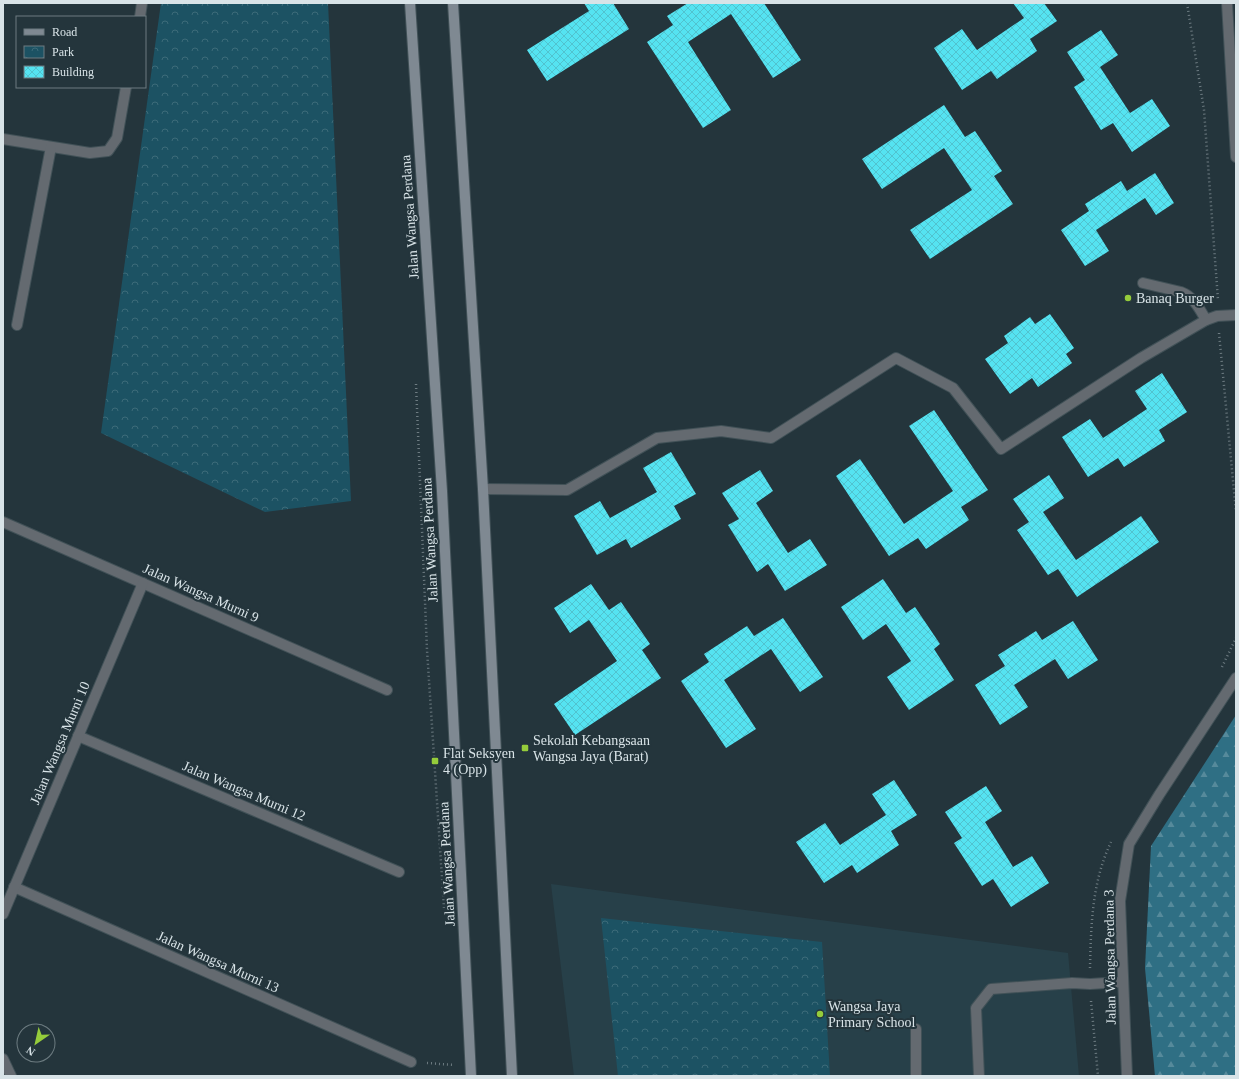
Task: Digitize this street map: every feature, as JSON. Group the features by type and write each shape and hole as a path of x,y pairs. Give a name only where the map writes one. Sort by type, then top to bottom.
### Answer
{"main road":[{"name":"Jalan Wangsa Perdana","path":"410,3 442,491 472,1076"},
{"path":"453,3 483,489 512,1076"}],"street":[{"path":"140,16 142,3"},
{"path":"1227,3 1236,157"},
{"path":"3,139 90,153 108,151 116,138 126,88"},
{"path":"17,325 51,147"},
{"path":"1143,283 1186,294 1198,305 1206,320"},
{"path":"483,489 568,490 657,438 721,431 771,438 896,358 953,388 1000,449 1141,358 1206,320 1217,316 1236,315"},
{"name":"Jalan Wangsa Murni 9","path":"3,522 387,690"},
{"name":"Jalan Wangsa Murni 10","path":"3,914 143,583"},
{"name":"Jalan Wangsa Perdana 3","path":"1126,1076 1120,901 1129,844 1163,788 1236,678"},
{"name":"Jalan Wangsa Murni 12","path":"78,736 399,872"},
{"name":"Jalan Wangsa Murni 13","path":"14,887 411,1062"},
{"path":"979,1076 976,1008 991,989 1072,983 1090,984 1122,982"},
{"path":"916,1029 916,1076"},
{"path":"3,1059 11,1076"}],"path":[{"path":"1187,3 1204,110 1219,308 1217,316 1236,512"},
{"path":"416,382 427,650 444,908"},
{"path":"411,1062 471,1066"},
{"path":"452,1065 453,1070"}],"shaded area":[{"name":"Wangsa Jaya Primary School","path":"551,884 1068,953 1079,1076 574,1076"}],"green space":[{"path":"161,3 328,3 351,501 265,512 101,433"},
{"path":"1236,715 1236,1076 1155,1076 1145,968 1151,846"},
{"path":"601,918 822,942 830,1076 618,1076"}],"building":[{"path":"584,3 613,3 629,29 547,81 527,50 589,11"},
{"path":"688,3 764,3 801,60 773,78 731,14 688,42 731,110 703,128 647,42 673,25 667,16"},
{"path":"1013,3 1044,3 1057,21 1030,39 1037,51 997,79 991,71 962,90 934,48 962,29 977,50 1024,18"},
{"path":"1101,30 1118,55 1100,67 1130,113 1152,99 1170,126 1132,152 1113,123 1101,130 1074,87 1085,80 1067,52"},
{"path":"944,105 965,137 975,131 1002,171 994,176 1013,204 930,259 910,230 972,190 944,148 882,189 862,159"},
{"path":"1155,173 1174,203 1156,215 1145,198 1096,230 1109,251 1085,266 1061,230 1089,211 1085,204 1121,181 1127,191"},
{"path":"1050,314 1074,348 1066,354 1072,363 1038,387 1032,378 1010,394 985,359 1008,343 1004,336 1030,317 1035,324"},
{"path":"1162,373 1187,412 1159,430 1165,441 1124,467 1118,458 1088,477 1062,437 1090,419 1103,438 1147,409 1135,391"},
{"path":"934,410 988,490 961,507 969,520 926,549 918,538 889,556 836,476 860,459 904,524 953,491 909,426"},
{"path":"671,452 696,494 674,506 681,519 631,548 626,539 597,555 574,516 600,501 610,518 657,492 643,468"},
{"path":"760,470 773,491 756,503 788,553 810,539 827,565 785,591 768,564 757,572 728,525 739,519 722,493"},
{"path":"1049,475 1064,498 1043,512 1076,560 1141,516 1159,542 1077,597 1058,569 1048,575 1017,530 1029,522 1013,499"},
{"path":"883,579 906,613 915,607 940,644 934,649 954,680 909,710 887,677 911,661 886,624 863,640 841,607"},
{"path":"591,584 609,610 621,602 650,644 642,650 661,678 575,735 554,704 617,661 589,620 570,633 554,608"},
{"path":"783,618 823,677 800,692 771,649 724,680 756,729 726,748 681,681 709,662 704,654 747,626 754,636"},
{"path":"1073,621 1098,660 1068,679 1055,659 1014,685 1028,707 1000,725 975,685 1005,666 998,655 1036,631 1042,640"},
{"path":"894,780 917,815 891,831 899,845 857,873 852,865 824,883 796,842 825,823 840,845 886,815 872,794"},
{"path":"986,786 1002,811 985,822 1013,867 1032,856 1049,883 1011,907 993,879 982,886 954,843 962,838 945,812"}],"place":[{"name":"Banaq Burger","path":"1128,298"},
{"name":"Sekolah Kebangsaan Wangsa Jaya (Barat)","path":"525,748"},
{"name":"Flat Seksyen 4 (Opp)","path":"435,761"},
{"name":"Wangsa Jaya Primary School","path":"820,1014"}]}
